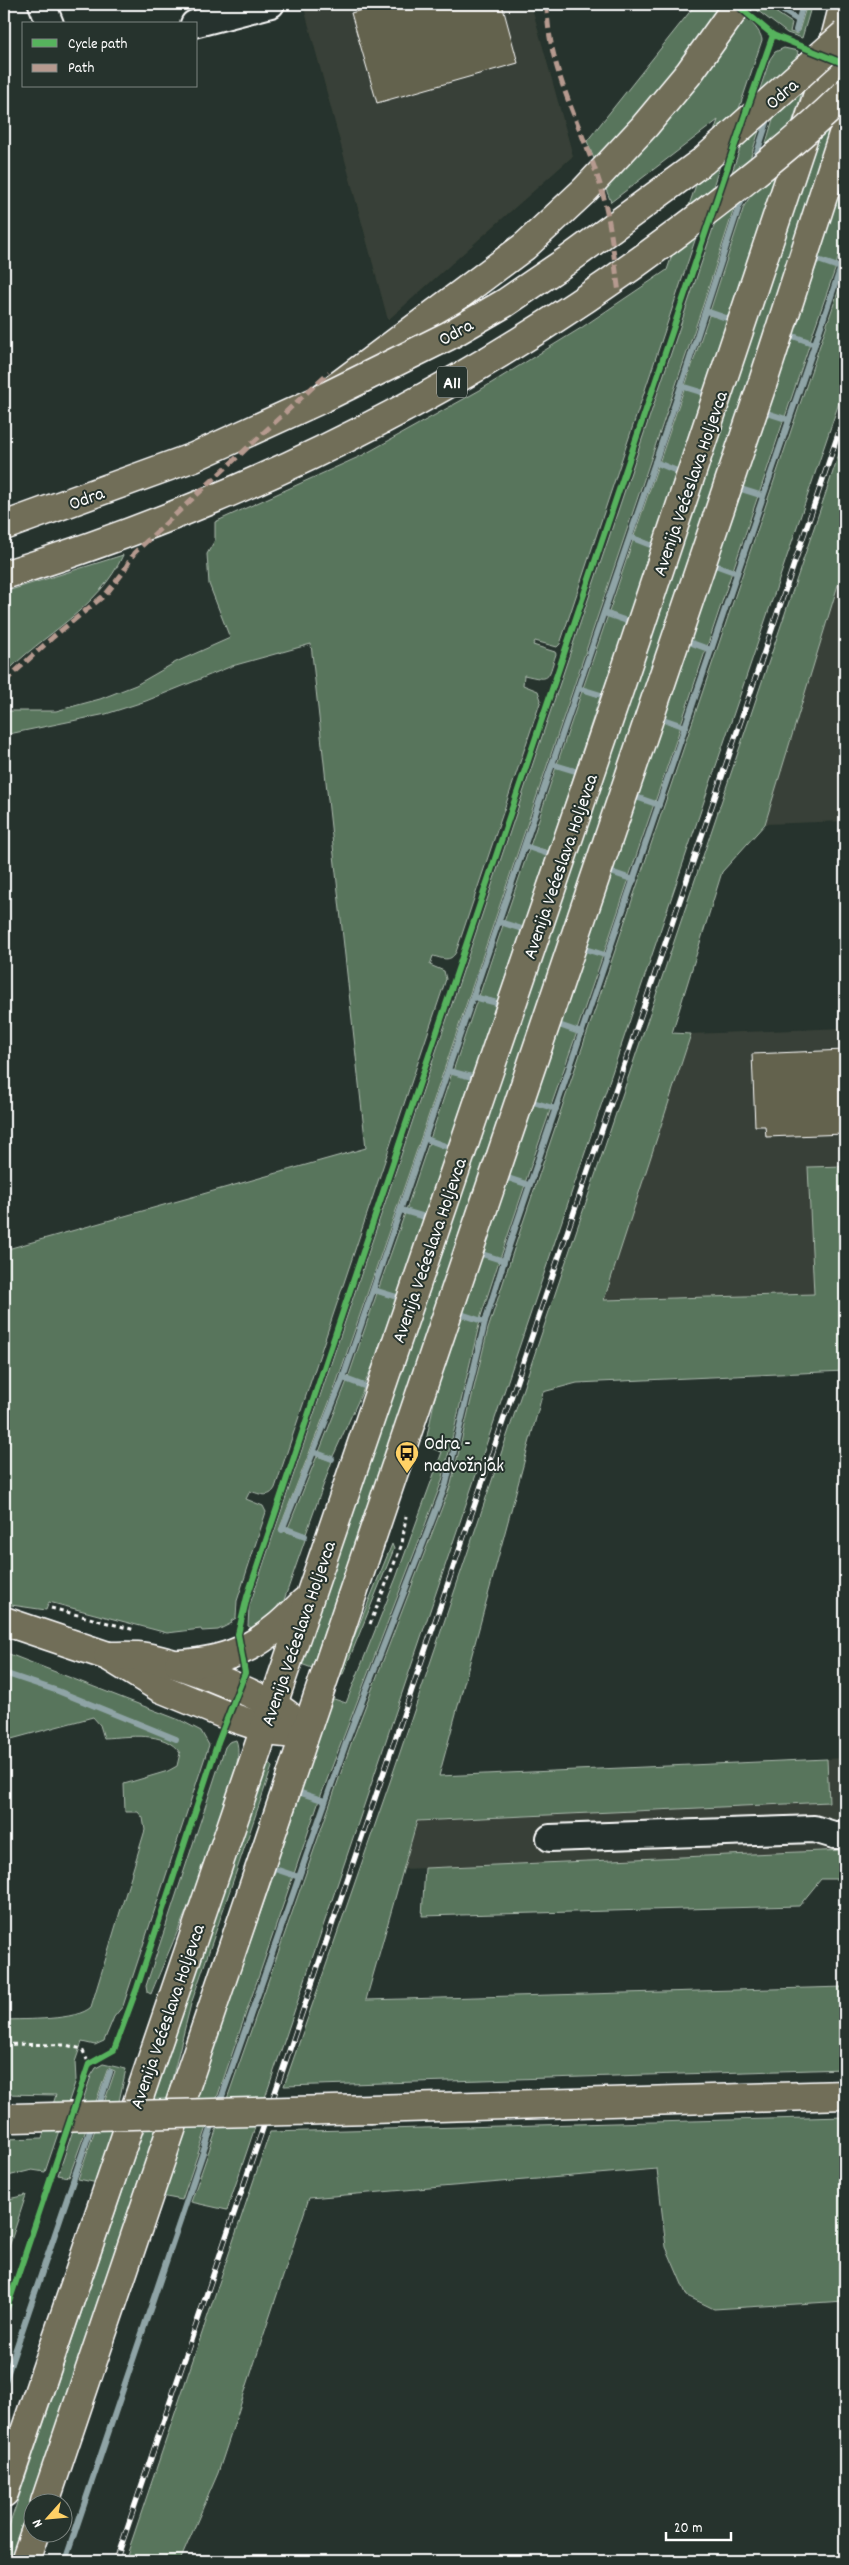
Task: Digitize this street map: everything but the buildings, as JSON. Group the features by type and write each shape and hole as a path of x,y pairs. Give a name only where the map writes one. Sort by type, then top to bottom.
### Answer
{"main road":[{"path":"319,400 526,246 584,191 644,127 689,73 738,4"},
{"name":"Avenija Većeslava Holjevca","path":"4,2493 714,409 830,58 844,4"},
{"name":"Odra","path":"4,526 194,457 319,400 448,336 505,303 704,162 845,34"},
{"name":"A11","path":"4,575 110,540 286,467 380,422 454,381 532,333 657,248 731,193 816,122 845,94"},
{"name":"Avenija Većeslava Holjevca","path":"48,2492 763,382 845,128"},
{"path":"170,1664 196,1663 241,1652 271,1634 309,1598"},
{"path":"4,1621 108,1656 160,1688 268,1717 304,1735"},
{"path":"108,1656 144,1657 238,1688 268,1717"},
{"path":"8,2118 845,2095"},
{"path":"25,2561 32,2542"}],"street":[{"path":"198,23 271,4"},
{"path":"550,1838 814,1829 845,1836"}],"path":[{"path":"51,1608 138,1631"},
{"path":"4,2044 66,2045 82,2050 89,2064"}],"shaded area":[{"path":"303,4 531,4 573,156 388,320"},
{"path":"845,562 845,821 765,824"},
{"path":"845,1028 845,1166 808,1168 814,1294 604,1300 691,1034"},
{"path":"845,1758 845,1850 403,1869 417,1821 829,1802 827,1759"}],"green space":[{"path":"721,3 735,9 753,24 761,35 762,40 560,644 557,647 535,641 533,645 556,654 547,677 539,678 524,675 523,685 538,691 541,700 456,952 448,959 433,956 430,965 444,971 446,979 275,1488 267,1495 250,1491 246,1499 263,1506 266,1512 237,1601 236,1618 231,1621 232,1623 218,1630 202,1631 201,1629 167,1633 49,1602 46,1610 4,1604 4,1250 366,1148 311,644 232,666 146,701 106,714 4,735 4,711 56,711 100,699 136,685 176,662 230,638 209,584 207,554 215,540 215,522 363,455 480,390 581,328 667,270 718,120 611,202 587,141 696,4"},
{"path":"749,4 763,4 792,23 790,32 798,34 807,4 812,4 802,38 787,33"},
{"path":"784,48 798,51 796,60 811,64 730,317 710,311 744,206 750,197 778,102 768,103 703,305 420,1141 334,1390 279,1530 306,1537 283,1603 279,1604 277,1607 280,1609 259,1632 248,1626 249,1607 770,59 775,52"},
{"path":"836,72 845,74 845,86 770,321 312,1668 301,1664"},
{"path":"845,174 845,235 836,265 818,258"},
{"path":"818,261 836,267 810,341 792,335"},
{"path":"845,271 845,385 227,2210 191,2202 352,1741 451,1484 488,1329"},
{"path":"709,315 728,320 705,392 685,386"},
{"path":"793,338 810,343 785,417 767,411"},
{"path":"684,389 703,394 679,469 659,463"},
{"path":"767,415 784,419 759,494 741,487"},
{"path":"845,436 845,562 765,824 722,872 672,1033 691,1034 604,1300 814,1294 808,1167 845,1166 845,1371 577,1383 543,1392 439,1776 827,1759 829,1802 417,1821 366,2000 845,1987 845,2069 284,2086 391,1779"},
{"path":"658,465 676,472 654,543 651,543 634,536"},
{"path":"741,491 758,496 733,570 715,564"},
{"path":"633,540 650,545 651,549 628,620 609,612"},
{"path":"123,555 113,574 100,590 69,620 35,646 4,675 4,592"},
{"path":"714,567 732,572 707,647 689,641"},
{"path":"608,615 624,621 626,626 602,694 583,688"},
{"path":"689,644 706,649 681,724 663,717"},
{"path":"582,691 600,697 576,769 557,764"},
{"path":"663,721 681,726 655,802 636,796"},
{"path":"556,767 575,772 549,851 530,846"},
{"path":"636,799 654,804 629,877 611,871"},
{"path":"529,849 547,855 523,927 504,922"},
{"path":"611,874 629,879 604,953 585,947"},
{"path":"503,925 521,930 498,1001 479,996"},
{"path":"585,950 603,955 577,1030 559,1023"},
{"path":"477,1000 496,1004 473,1075 453,1071"},
{"path":"559,1027 577,1032 551,1106 533,1100"},
{"path":"452,1073 471,1078 449,1145 430,1139"},
{"path":"533,1103 551,1108 525,1183 507,1176"},
{"path":"429,1142 447,1149 425,1215 406,1210"},
{"path":"507,1180 525,1185 500,1259 482,1253"},
{"path":"405,1213 424,1218 398,1296 378,1290"},
{"path":"481,1256 499,1261 480,1319 461,1312"},
{"path":"377,1293 396,1299 379,1352 364,1385 348,1378"},
{"path":"461,1316 480,1321 442,1481 320,1798 301,1791 331,1698 346,1703 396,1578 442,1452 425,1446 440,1373"},
{"path":"347,1381 364,1388 332,1458 319,1452"},
{"path":"317,1456 332,1461 306,1534 288,1528"},
{"path":"392,1544 394,1549 343,1674 339,1674"},
{"path":"4,1652 182,1721 201,1731 209,1745 123,2006 114,2017 104,2041 95,2045 82,2042 75,2062 76,2080 45,2172 32,2170 4,2177 4,2139 42,2138 56,2095 4,2094 4,2020 63,2017 84,2012 91,2007 145,1830 143,1818 138,1812 125,1812 124,1784 168,1771 177,1766 180,1753 165,1741 156,1738 135,1736 104,1738 100,1725 93,1717 4,1741"},
{"path":"236,1740 238,1758 232,1787 220,1824 151,1994 147,1992 146,1986 225,1747 229,1742"},
{"path":"268,1762 272,1767 191,2004 169,2091 33,2492 22,2492 22,2526 10,2561 4,2561 4,2541"},
{"path":"301,1794 319,1800 294,1874 275,1867"},
{"path":"845,1850 845,1879 821,1879 799,1906 422,1916 425,1868"},
{"path":"275,1871 293,1876 182,2200 161,2196"},
{"path":"103,2064 126,2069 110,2143 98,2183 78,2179 115,2071 108,2068 69,2177 58,2175 91,2076 96,2068"},
{"path":"845,2117 845,2301 714,2309 687,2296 666,2247 657,2169 309,2198 218,2473 180,2561 125,2561 270,2132"},
{"path":"26,2195 4,2262 4,2200"}],"waterway":[{"path":"772,4 798,20"},
{"path":"796,30 803,4"},
{"path":"754,162 769,116"},
{"path":"282,1530 343,1378 681,386 739,206 746,193"},
{"path":"219,2105 347,1740 446,1484 485,1322 504,1261 845,255"},
{"path":"818,260 841,268"},
{"path":"706,311 729,319"},
{"path":"793,336 815,344"},
{"path":"681,386 704,393"},
{"path":"767,413 789,420"},
{"path":"655,462 677,471"},
{"path":"741,489 763,496"},
{"path":"630,537 653,546"},
{"path":"715,565 737,573"},
{"path":"604,613 627,621"},
{"path":"689,642 711,650"},
{"path":"578,688 601,695"},
{"path":"663,719 686,727"},
{"path":"552,764 575,771"},
{"path":"636,797 659,805"},
{"path":"525,846 548,854"},
{"path":"611,872 634,880"},
{"path":"500,922 522,929"},
{"path":"585,949 608,956"},
{"path":"474,997 497,1003"},
{"path":"559,1025 582,1033"},
{"path":"449,1071 472,1077"},
{"path":"533,1102 556,1109"},
{"path":"426,1139 448,1147"},
{"path":"508,1178 529,1185"},
{"path":"401,1210 425,1217"},
{"path":"482,1254 504,1261"},
{"path":"374,1290 397,1297"},
{"path":"461,1314 485,1322"},
{"path":"343,1378 364,1386"},
{"path":"314,1452 332,1459"},
{"path":"284,1528 305,1536"},
{"path":"4,1673 58,1691 176,1739"},
{"path":"301,1793 325,1801"},
{"path":"275,1869 299,1877"},
{"path":"98,2108 110,2072"},
{"path":"65,2561 214,2120"},
{"path":"4,2384 93,2122"}],"railway":[{"path":"116,2561 845,414"}],"marked path":[{"path":"547,4 553,52 605,203 619,293"},
{"path":"4,682 53,637 106,594 122,574 134,553 329,372"}],"cycle path":[{"path":"736,4 773,35 845,64"},
{"path":"4,2317 89,2064 114,2050 137,1988 218,1742 245,1673 238,1634 247,1597 773,35"}],"place":[{"name":"Odra - nadvožnjak","path":"407,1474"}]}
